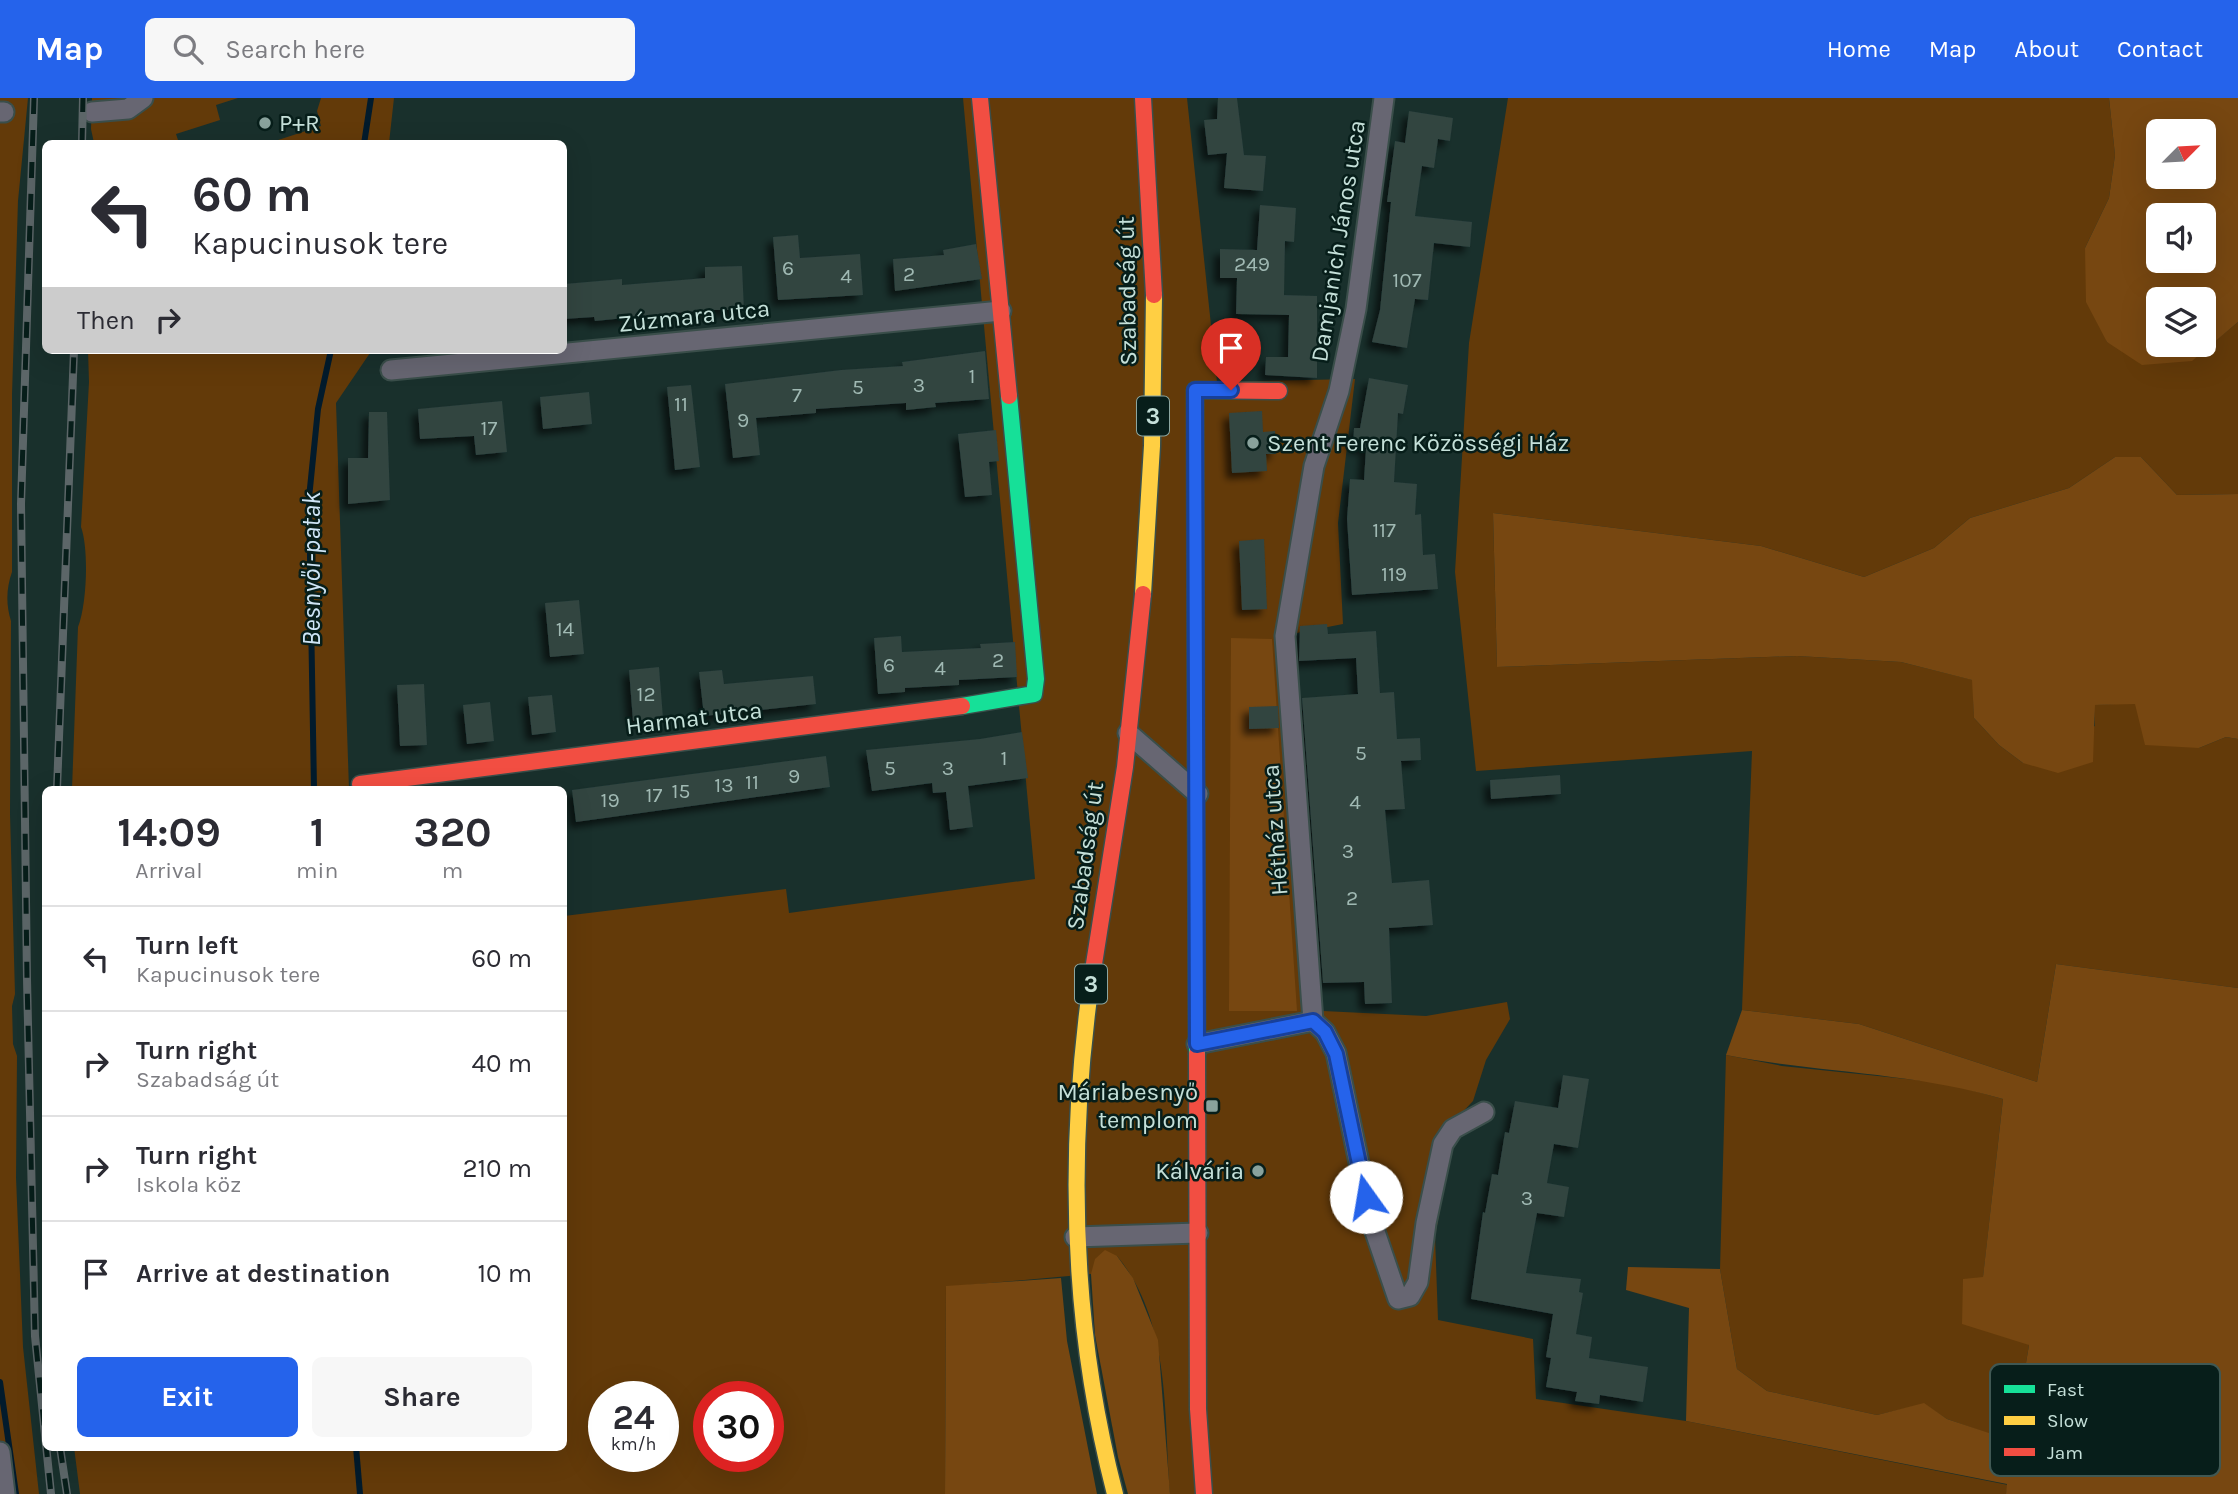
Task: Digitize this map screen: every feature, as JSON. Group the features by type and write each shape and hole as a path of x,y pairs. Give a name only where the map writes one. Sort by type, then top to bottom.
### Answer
{"street":[{"path":"92,112 128,110 143,98"},
{"path":"980,98 1001,311"},
{"name":"Szabadság út","path":"1113,1489 1082,1337 1075,1237 1076,1159 1087,1011 1128,733 1149,516 1154,271 1143,98"},
{"name":"Damjanich János utca","path":"1286,636 1312,478 1339,391 1356,309 1384,98"},
{"name":"Zúzmara utca","path":"567,353 1001,311"},
{"name":"Harmat utca","path":"360,784 1021,698 1034,694 1036,680 1001,311"},
{"name":"Zúzmara utca","path":"391,370 556,354"},
{"path":"1204,1494 1198,1409 1195,390 1279,391"},
{"name":"Hétház utca","path":"1286,636 1313,1021"},
{"path":"1128,733 1198,794"},
{"path":"1197,1044 1313,1021 1325,1032 1336,1054 1371,1220 1398,1299 1409,1296 1418,1282 1426,1223 1446,1137 1465,1121 1485,1112"},
{"path":"1075,1237 1198,1233"},
{"path":"0,1452 5,1494"},
{"path":"0,1491 5,1494"}],"shaded area":[{"path":"0,98 28,98 18,201 12,395 12,572 7,597 11,621 10,814 15,994 12,1006 13,1044 17,1056 16,1178 23,1347 39,1494 0,1494"},
{"path":"92,98 238,98 216,105 220,120 176,134 178,140 93,140"},
{"path":"321,98 394,98 389,140 278,140 321,126 317,111"},
{"path":"963,98 1187,98 1217,382 1355,379 1338,523 1343,624 1292,634 1323,1011 1426,1016 1507,1002 1510,1019 1486,1060 1473,1101 1458,1117 1435,1236 1438,1320 1533,1339 1536,1399 1686,1421 2008,1485 2006,1494 1170,1494 1165,1401 1156,1339 1135,1282 1117,1256 1091,1274 946,1287 945,1494 80,1494 75,1451 567,1451 567,916 786,889 789,913 1035,879"},
{"path":"1508,98 2109,98 2115,155 2109,198 2085,248 2107,342 2146,350 2146,357 2192,360 2196,357 2216,357 2216,340 2238,322 2238,494 2177,495 2141,457 2115,457 2069,488 1970,518 1934,548 1864,577 1761,546 1493,513 1497,667 1797,656 1901,662 1973,680 1974,718 1999,745 2023,763 2095,726 2094,705 2135,703 2199,748 2226,737 2238,739 2238,988 2056,964 2037,1082 1859,1024 1742,1010 1752,751 1476,771 1455,572 1469,343"},
{"path":"2109,98 2238,98 2238,322 2216,341 2216,287 2146,287 2146,357 2197,357 2192,361 2142,365 2107,342 2086,302 2085,248 2109,198 2115,155"},
{"path":"88,354 369,354 336,403 349,786 72,786 78,627 86,577 81,527"},
{"path":"2115,457 2141,457 2177,495 2238,494 2238,739 2226,737 2199,748 2145,745 2135,704 2095,705 2093,762 2058,773 2023,763 1999,745 1974,718 1972,680 1901,662 1797,656 1497,667 1493,513 1761,546 1864,577 1934,548 1970,518 2069,488"},
{"path":"1231,638 1272,639 1297,1011 1229,1011"},
{"path":"2056,964 2238,988 2238,1494 2006,1494 2007,1484 1686,1421 1689,1308 1626,1290 1628,1267 1720,1269 1737,1369 1767,1391 1877,1415 1924,1403 1947,1419 1990,1433 1990,1476 2220,1476 2220,1364 2026,1364 2029,1345 1962,1324 1963,1279 1983,1277 2003,1099 1935,1083 1726,1055 1742,1010 1859,1024 2037,1082"},
{"path":"1726,1055 1782,1066 1945,1083 2003,1099 1983,1278 2029,1345 2026,1364 1990,1364 1990,1434 1947,1419 1924,1404 1877,1415 1767,1391 1737,1369 1720,1269"},
{"path":"1105,1250 1117,1256 1133,1278 1158,1340 1170,1494 1128,1494 1118,1457 1095,1335 1091,1274 1095,1259"},
{"path":"1061,1278 1067,1341 1097,1494 945,1494 946,1286"}],"building":[{"path":"1218,98 1237,98 1244,155 1266,156 1263,191 1224,188 1227,153 1208,155 1204,120 1217,119"},
{"path":"1409,111 1453,118 1450,141 1438,139 1434,168 1422,166 1415,216 1472,222 1470,247 1434,243 1428,300 1415,299 1407,348 1372,342 1380,310 1391,202 1387,202 1395,141 1405,143"},
{"path":"1260,205 1296,208 1294,242 1285,241 1284,295 1317,296 1317,378 1265,375 1266,357 1288,357 1289,315 1236,314 1237,278 1220,278 1220,249 1257,250"},
{"path":"798,235 800,258 860,254 863,295 778,300 773,237"},
{"path":"976,244 982,279 895,291 893,259 944,255 943,250"},
{"path":"742,266 744,310 706,310 595,321 594,317 567,319 567,284 622,279 622,285 705,278 705,267"},
{"path":"985,351 989,399 935,403 936,407 906,410 906,403 816,409 816,413 756,418 760,455 733,458 725,384 841,370 903,366 902,362"},
{"path":"1369,378 1408,385 1403,414 1398,413 1394,482 1417,484 1415,515 1421,514 1423,555 1435,554 1438,589 1352,595 1347,519 1350,479 1364,480 1366,448 1353,447 1354,428 1360,428"},
{"path":"691,385 700,467 675,470 667,387"},
{"path":"589,392 592,424 543,429 540,397"},
{"path":"502,401 507,452 476,455 474,436 420,439 418,409"},
{"name":"Szent Ferenc Közösségi Ház","path":"1262,411 1263,432 1275,431 1276,454 1266,454 1267,471 1232,473 1229,413"},
{"path":"369,412 387,412 390,500 348,504 348,458 368,458"},
{"path":"996,430 999,461 989,462 992,495 965,497 958,434"},
{"path":"1264,539 1267,609 1242,610 1239,541"},
{"path":"579,600 584,654 550,657 545,603"},
{"path":"1327,624 1328,634 1376,631 1380,693 1394,692 1397,739 1420,738 1421,760 1401,761 1405,809 1385,810 1392,883 1429,880 1433,925 1389,928 1392,1003 1365,1004 1364,982 1323,983 1302,698 1358,694 1356,658 1299,661 1300,626"},
{"path":"901,636 902,652 981,648 980,644 1015,642 1017,677 959,680 959,685 905,688 905,692 878,694 874,638"},
{"path":"659,667 663,718 633,721 629,670"},
{"path":"722,670 724,684 813,676 816,704 704,716 699,672"},
{"path":"424,684 427,745 400,746 397,685"},
{"path":"552,695 556,732 532,735 528,697"},
{"path":"490,702 494,741 467,744 463,705"},
{"path":"1278,706 1279,728 1249,729 1249,707"},
{"path":"1022,732 1028,778 968,786 973,827 950,830 946,792 933,793 932,783 872,791 866,750 980,739"},
{"path":"826,756 830,787 576,822 572,790"},
{"path":"1560,775 1561,794 1491,799 1490,780"},
{"path":"1563,1075 1589,1079 1578,1148 1554,1144 1547,1183 1569,1187 1564,1217 1537,1213 1526,1273 1581,1279 1579,1292 1583,1293 1576,1334 1592,1337 1589,1358 1648,1367 1643,1402 1600,1395 1599,1404 1575,1401 1577,1392 1546,1387 1551,1358 1546,1357 1553,1314 1471,1299 1483,1212 1485,1213 1492,1174 1498,1175 1505,1132 1509,1133 1515,1101 1558,1108"}],"waterway":[{"name":"Besnyői-patak","path":"365,140 371,98"},
{"name":"Besnyői-patak","path":"314,786 309,498 318,409 330,354"},
{"path":"0,1382 16,1494"},
{"name":"Besnyői-patak","path":"356,1451 360,1494"}],"railway":[{"path":"34,98 21,504 35,1336 42,1405"},
{"path":"82,140 83,98"},
{"path":"57,786 74,354"},
{"path":"47,1451 51,1494"},
{"path":"61,1451 67,1494"}],"traffic: fast":[{"path":"962,706 1034,694 1036,679 1009,396"},
{"path":"1196,784 1197,1054"}],"traffic: slow":[{"path":"1143,594 1152,446 1154,295"},
{"path":"1091,983 1078,1112 1078,1240 1089,1367 1115,1494"}],"traffic: jam":[{"path":"980,98 1009,396"},
{"path":"1143,98 1154,295"},
{"path":"1196,784 1195,390 1279,391"},
{"path":"1091,983 1125,767 1143,594"},
{"path":"360,784 962,706"},
{"path":"1197,1054 1198,1409 1204,1494"}],"place":[{"name":"P+R","path":"265,123"},
{"name":"Szent Ferenc Közösségi Ház","path":"1253,443"},
{"name":"Máriabesnyő templom","path":"1212,1106"},
{"name":"Kálvária","path":"1258,1171"}],"route":[{"path":"1231,390 1195,390 1197,1044 1241,1033 1313,1021 1325,1032 1336,1054 1366,1197"}]}
